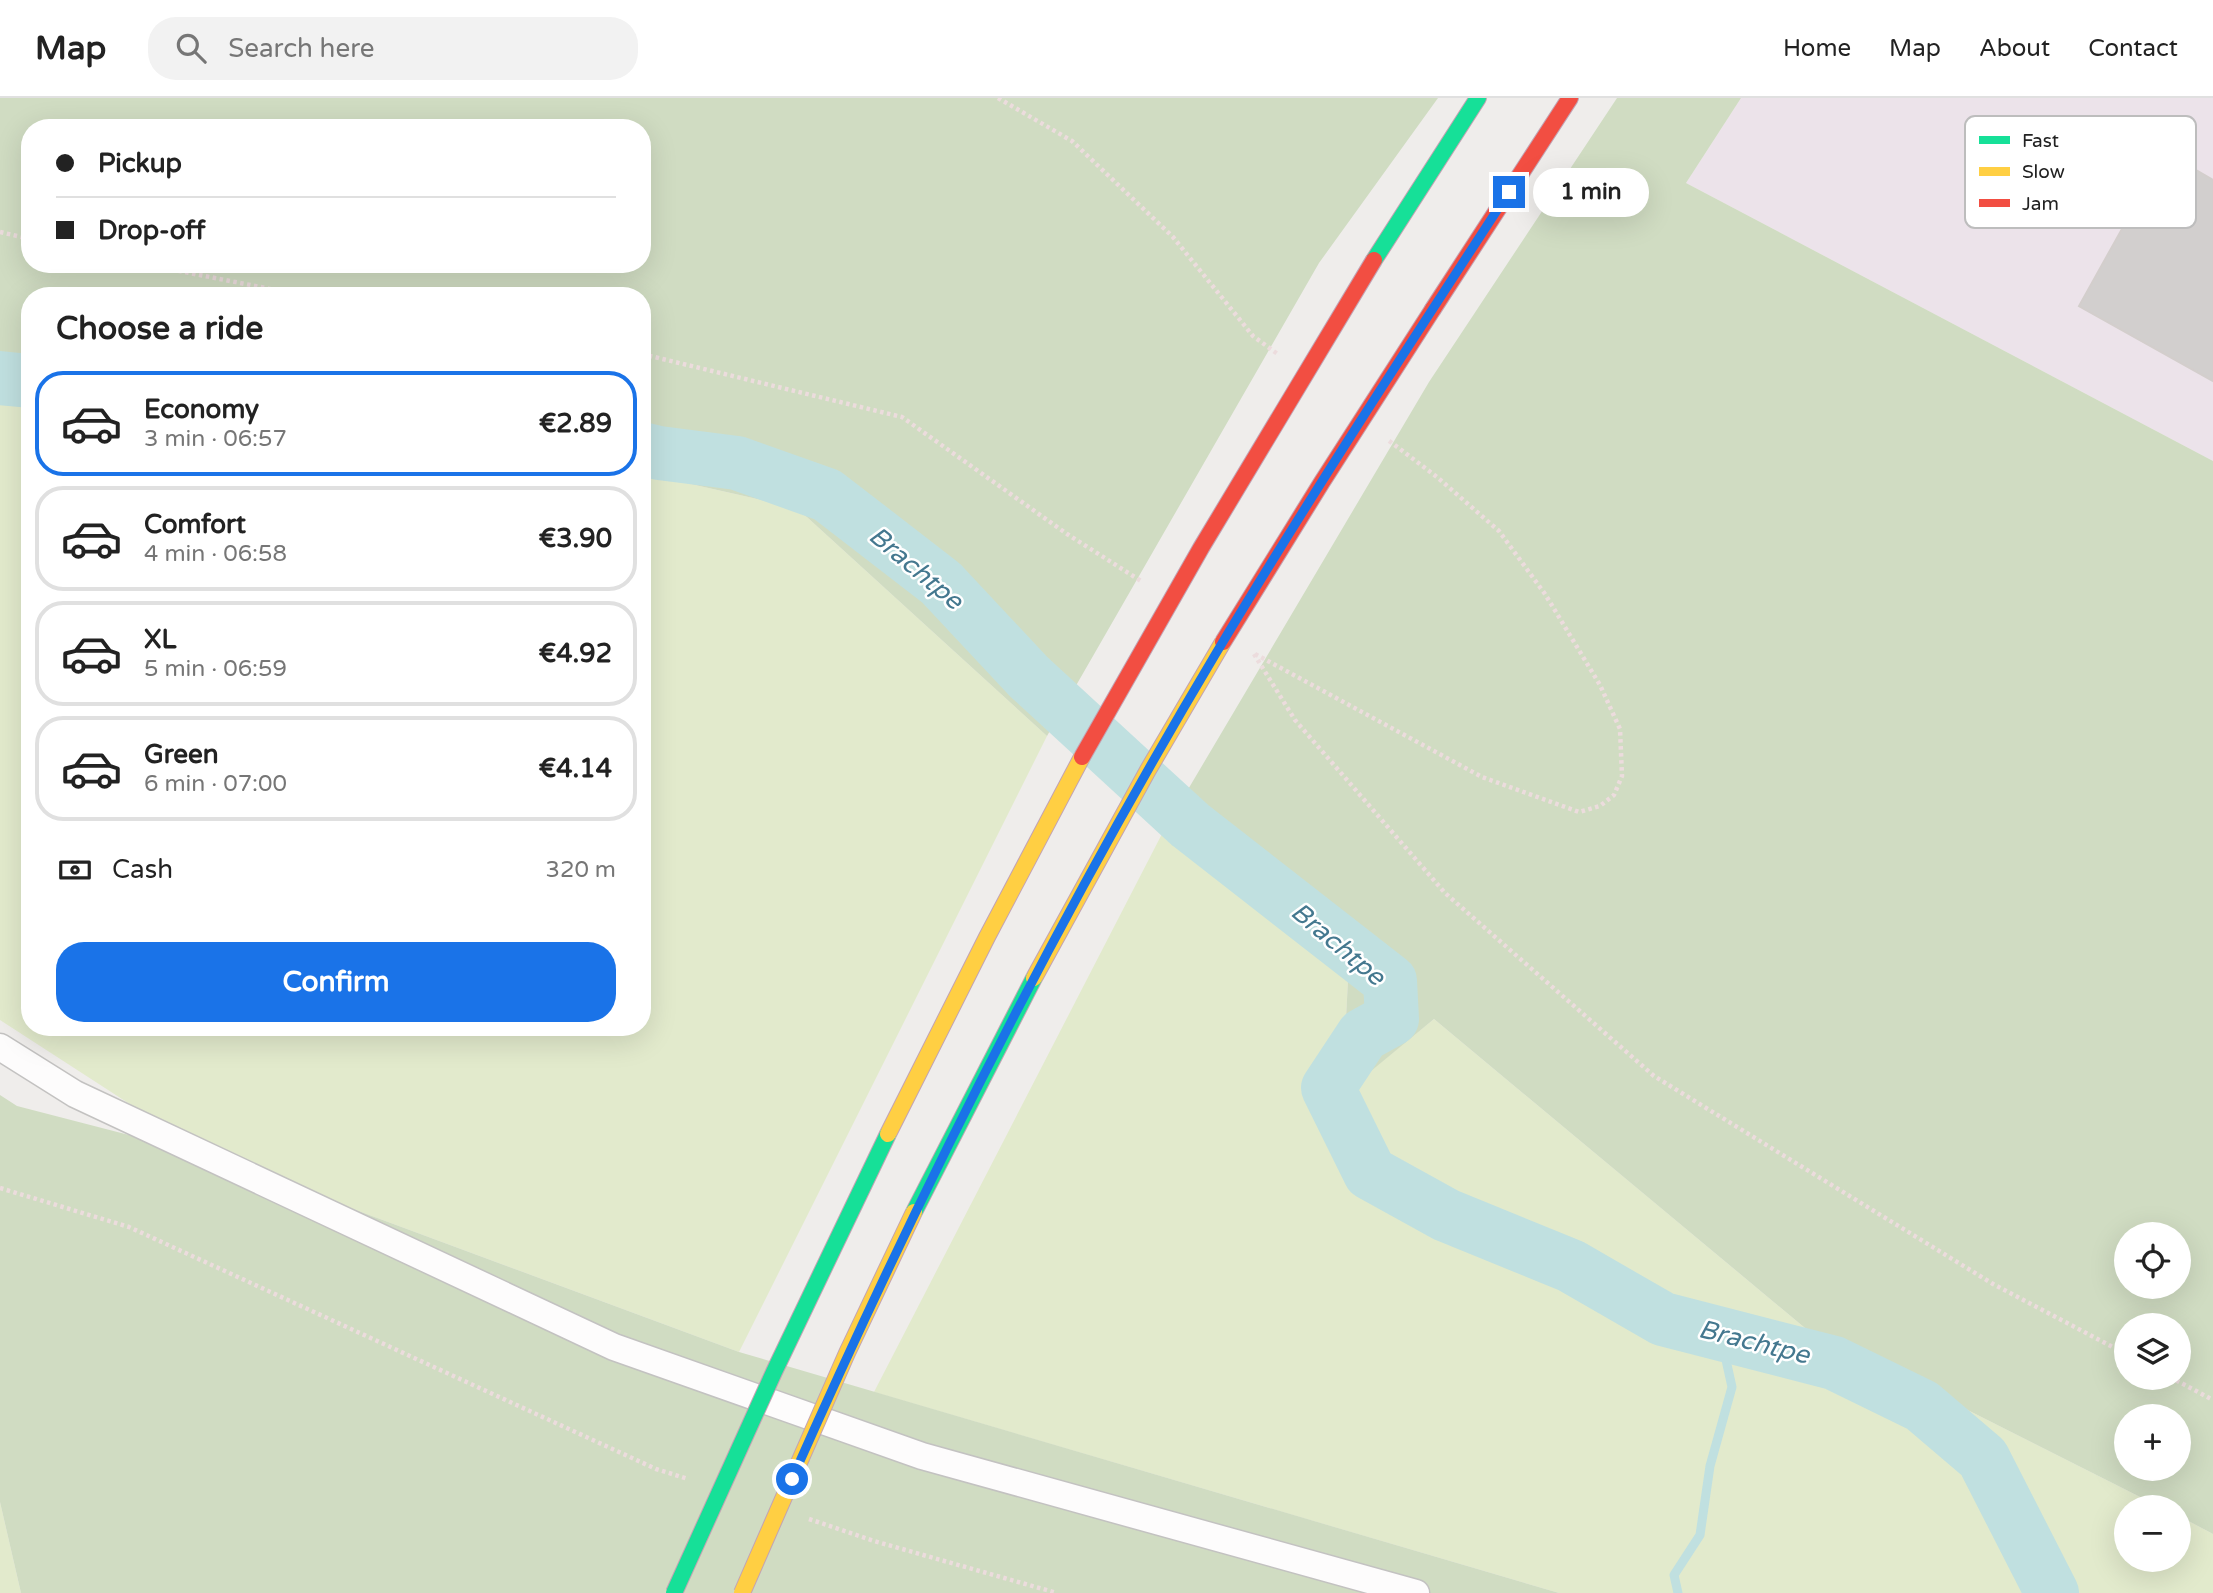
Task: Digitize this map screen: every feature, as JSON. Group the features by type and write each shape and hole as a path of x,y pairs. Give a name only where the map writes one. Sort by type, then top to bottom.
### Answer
{"highway":[{"path":"674,1593 742,1437 850,1207 976,956 1109,709 1235,489 1374,260 1478,98"},
{"path":"742,1593 833,1385 910,1224 1034,980 1112,835 1214,657 1321,482 1570,98"}],"street":[{"path":"0,1046 75,1094 614,1347 922,1456 1416,1593"}],"path":[{"path":"998,98 1072,141 1174,237 1253,336 1286,361"},
{"path":"0,232 21,237"},
{"path":"190,273 260,287"},
{"path":"651,356 902,417 1067,534 1149,586"},
{"path":"1383,435 1499,531 1545,594 1600,685 1620,729 1622,776 1614,795 1600,806 1579,812 1558,805 1482,777 1253,653 1295,720 1445,893 1654,1076 1993,1284 2114,1348"},
{"path":"0,1188 129,1227 656,1469 694,1481"},
{"path":"2191,1388 2213,1400"},
{"path":"797,1516 874,1541 1057,1593"}],"shaded area":[{"path":"1741,98 2213,98 2213,461 1686,183"}],"green space":[{"path":"0,98 1438,98 1319,263 1047,736 797,508 651,475 651,287 21,287 21,393 0,392"},
{"path":"1617,98 1741,98 1686,183 2213,461 2213,1534 2191,1522 2191,1495 2136,1495 1805,1328 1434,1019 1342,1095 1348,980 1164,830 1429,382"},
{"path":"0,392 21,393 21,1034 0,1020"},
{"path":"651,475 797,508 1047,736 739,1352 210,1156 25,1036 651,1036"},
{"path":"1164,830 1348,980 1342,1094 1434,1019 1805,1328 2136,1495 2114,1495 2114,1572 2191,1572 2191,1522 2213,1534 2213,1593 1559,1593 874,1392"},
{"path":"0,1095 17,1106 210,1156 739,1352 1559,1593 21,1593 0,1502"},
{"path":"0,1502 21,1593 0,1593"}],"building":[{"path":"2196,170 2213,180 2213,381 2079,306 2123,228 2196,228"}],"waterway":[{"name":"Brachtpe","path":"0,378 21,380"},
{"name":"Brachtpe","path":"651,451 737,463 827,495 941,583 1029,677 1190,825 1390,981 1392,1019 1363,1035 1328,1088 1370,1173 1446,1215 1571,1266 1663,1319 1834,1363 1922,1406 1983,1458 2052,1593"},
{"path":"1678,1593 1674,1575 1700,1535 1710,1466 1732,1387 1720,1333"}],"traffic: fast":[{"path":"1374,260 1478,98"},
{"path":"914,1212 1034,978"},
{"path":"674,1593 774,1372 888,1134"}],"traffic: jam":[{"path":"1433,309 1570,98"},
{"path":"1082,757 1201,548 1374,260"},
{"path":"1223,642 1433,309"}],"traffic: slow":[{"path":"1034,978 1148,770 1223,642"},
{"path":"888,1134 987,937 1082,757"},
{"path":"742,1593 847,1353 914,1212"}],"route":[{"path":"792,1479 833,1385 922,1199 1015,1016 1112,835 1214,657 1321,482 1509,192"}]}
